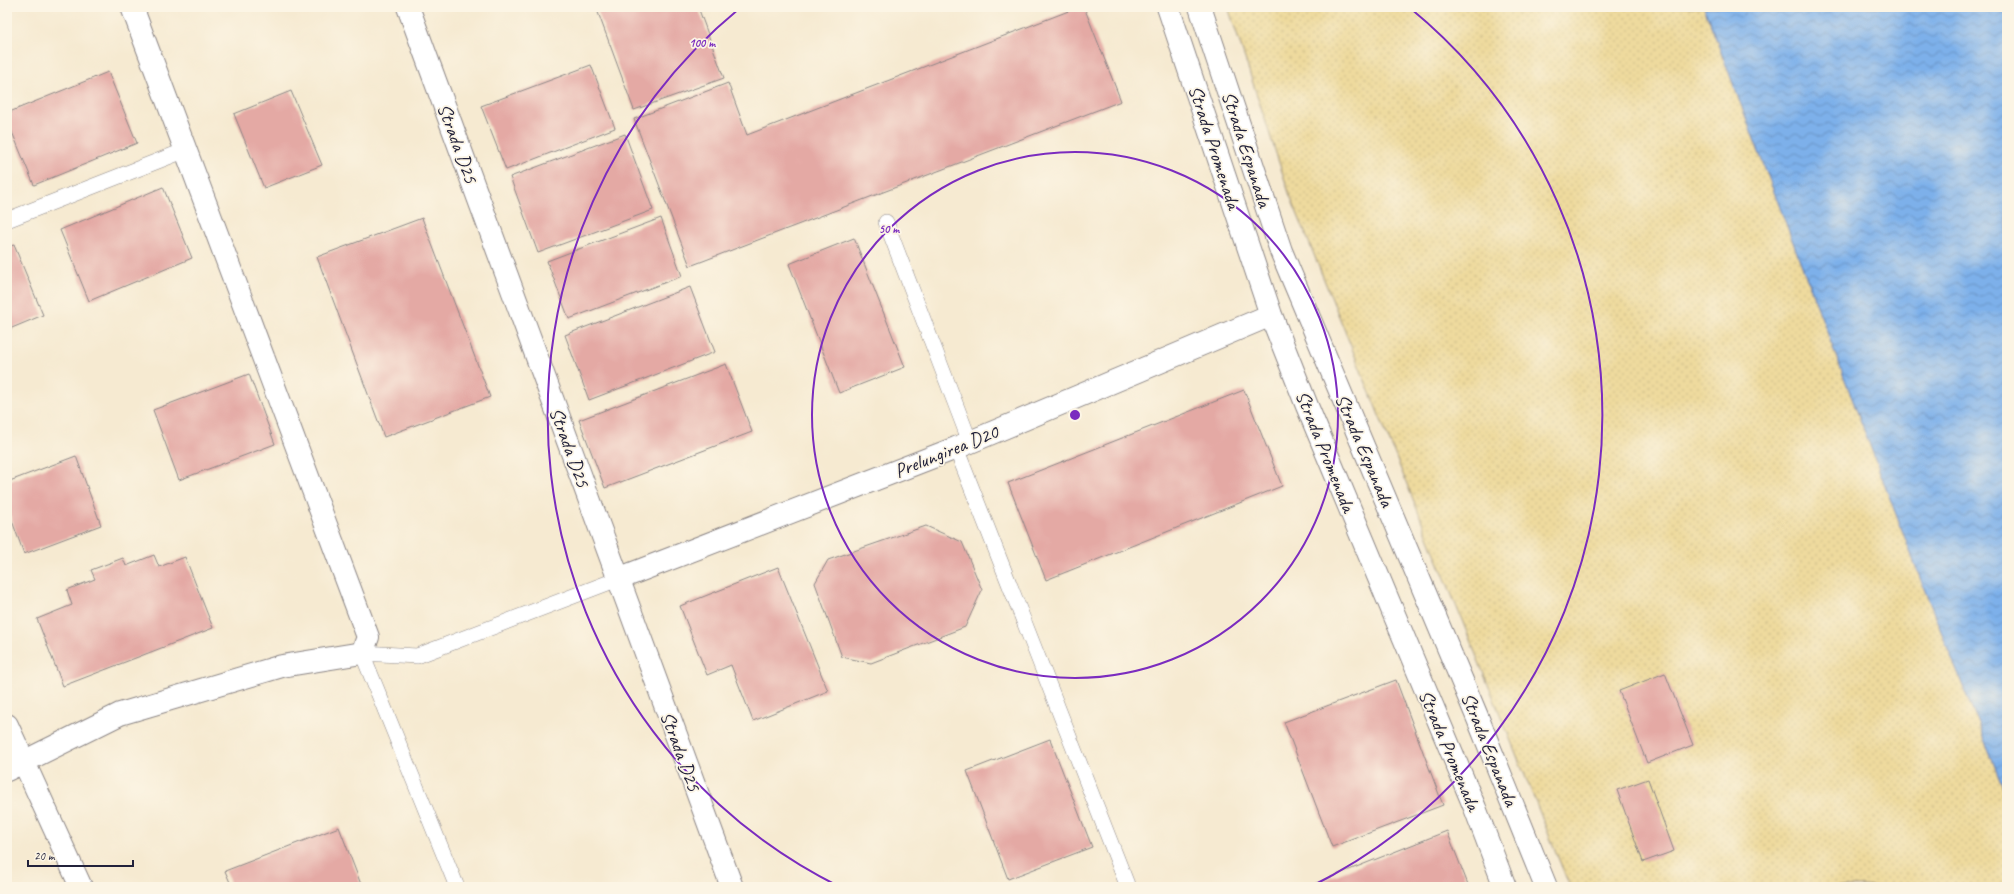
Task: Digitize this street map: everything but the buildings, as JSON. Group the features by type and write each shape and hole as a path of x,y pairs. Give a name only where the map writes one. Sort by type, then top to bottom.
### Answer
{"street":[{"path":"15,765 120,714 282,666 362,653 368,637 132,7"},
{"name":"Strada D25","path":"408,7 732,887"},
{"name":"Strada Promenada","path":"1168,7 1271,315 1307,406 1472,801 1505,887"},
{"name":"Strada Espanada","path":"1200,7 1281,251 1476,714 1546,887"},
{"name":"Prelungirea D20","path":"618,579 963,445 1271,315"},
{"path":"7,725 15,765 80,887"}],"lane":[{"path":"7,220 186,150"},
{"path":"886,222 963,445 1128,887"},
{"path":"457,887 362,653 417,656 618,579"}],"sand":[{"path":"1228,7 1704,7 1925,591 2007,797 2007,887 1570,887 1289,193"}],"water":[{"path":"1704,7 2007,7 2007,797 1925,591"}]}
